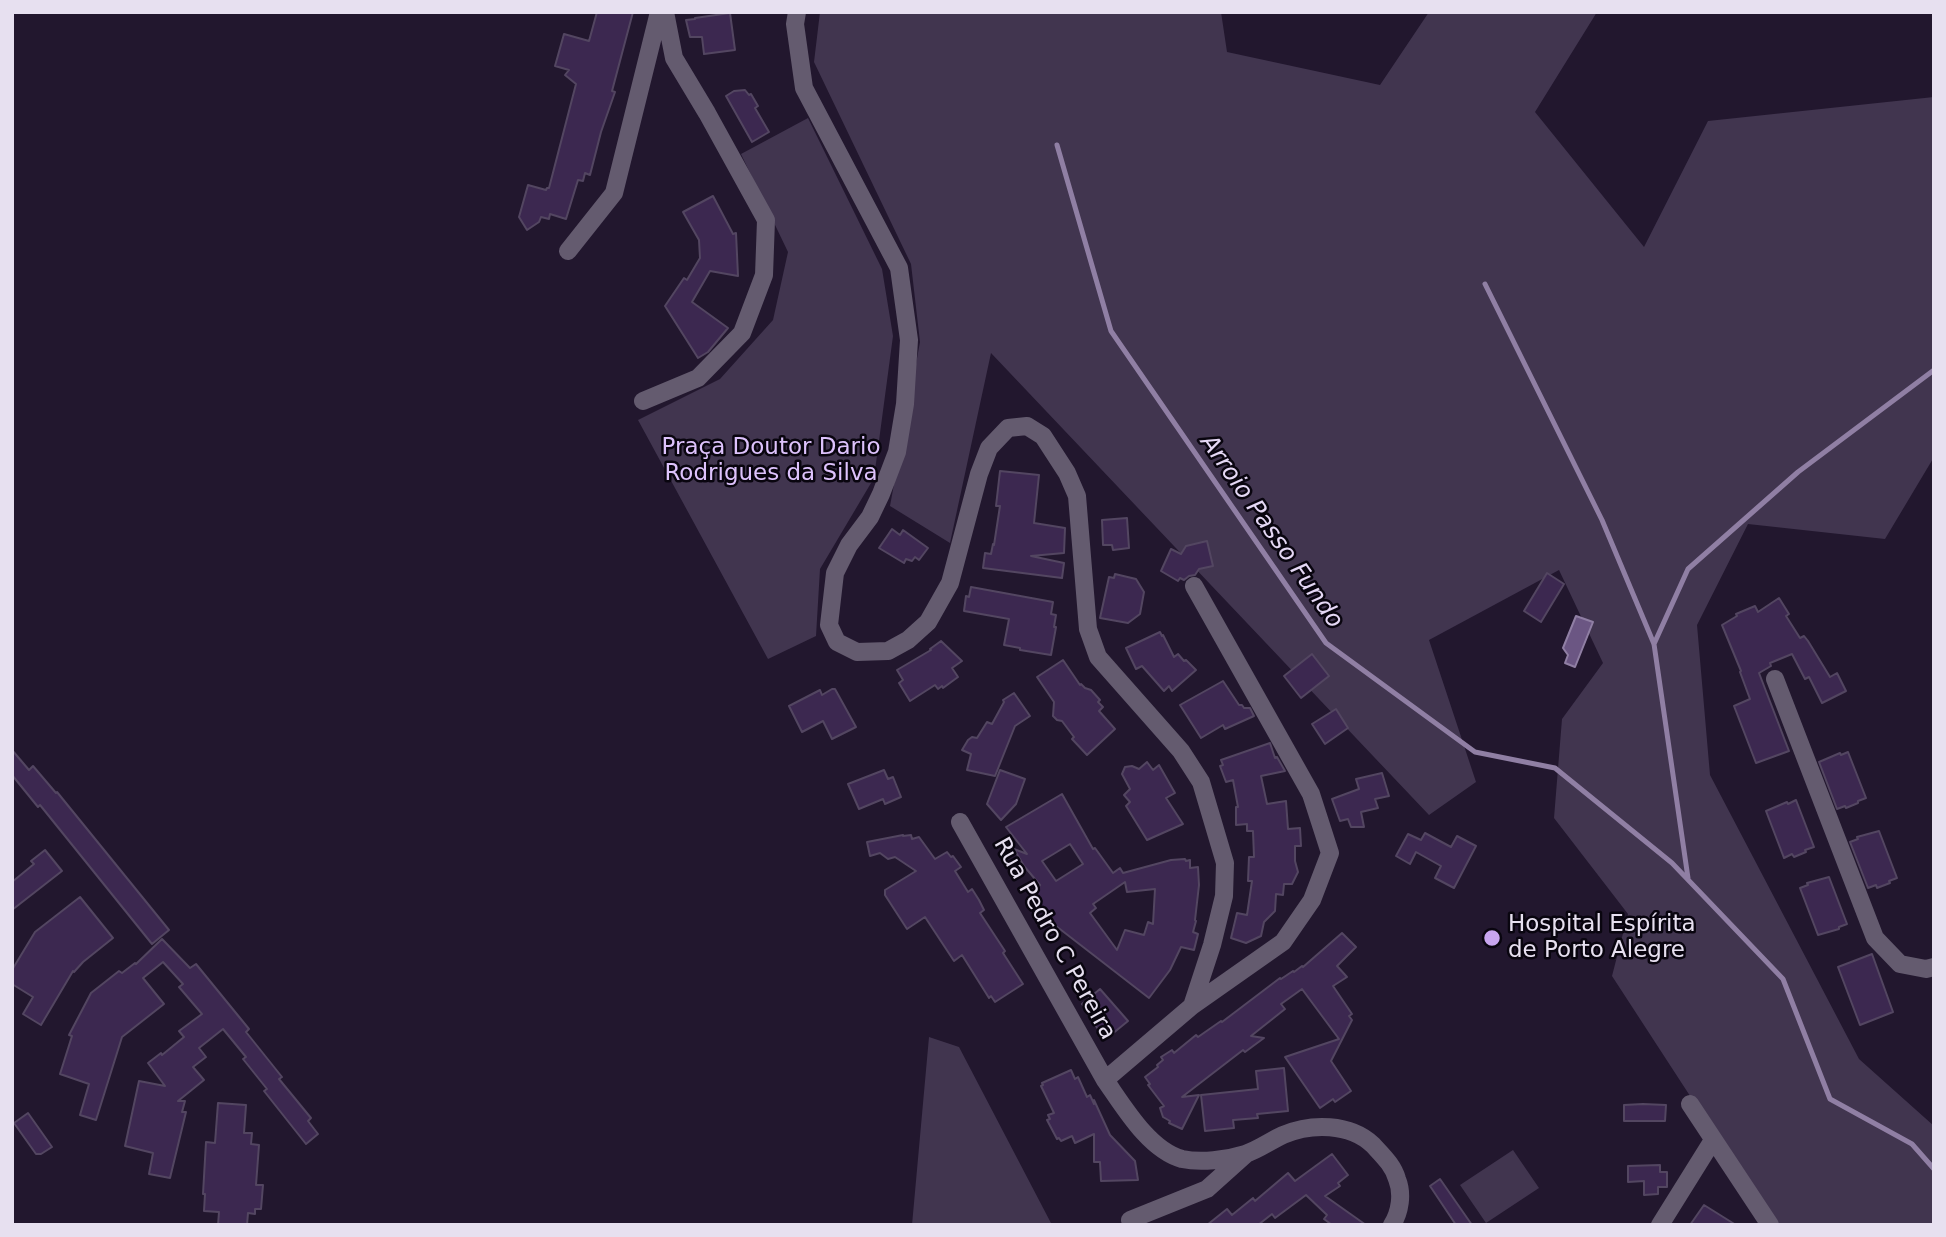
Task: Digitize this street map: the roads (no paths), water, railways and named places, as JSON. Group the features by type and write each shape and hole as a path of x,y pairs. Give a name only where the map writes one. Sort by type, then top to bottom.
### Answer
{"street":[{"path":"568,251 614,194 659,12"},
{"path":"643,401 698,378 742,333 764,275 766,220 674,58 665,12"},
{"path":"797,12 795,24 804,88 899,268 909,340 905,404 897,452 870,517 849,545 835,573 829,625 838,642 857,652 888,651 908,640 928,622 950,583 979,474 989,448 1008,428 1027,426 1043,436 1067,473 1077,496 1088,629 1098,657 1181,751 1201,782 1225,863 1221,909 1192,1006"},
{"path":"1105,1080 1192,1006 1283,942 1312,900 1330,853 1311,794 1194,586"},
{"path":"1775,679 1875,938 1900,964 1926,970 1934,967"},
{"name":"Rua Pedro C Pereira","path":"960,822 1105,1080 1132,1119 1153,1143 1180,1158 1211,1161 1246,1154"},
{"path":"1690,1104 1770,1225"},
{"path":"1130,1220 1207,1189 1246,1154 1285,1134 1315,1127 1340,1128 1365,1138 1391,1165 1398,1182 1400,1199 1398,1216 1392,1225"},
{"path":"1660,1225 1713,1140"}],"waterway":[{"name":"Arroio Passo Fundo","path":"1057,145 1111,331 1326,643 1475,752 1555,768 1672,863 1783,979 1830,1099 1912,1144 1934,1169"},
{"path":"1485,284 1602,520 1654,644 1688,878"},
{"path":"1654,644 1688,569 1798,472 1934,370"}],"place":[{"name":"Hospital Espírita de Porto Alegre","path":"1492,938"}],"park label":[{"name":"Praça Doutor Dario Rodrigues da Silva","path":"771,461"}]}
